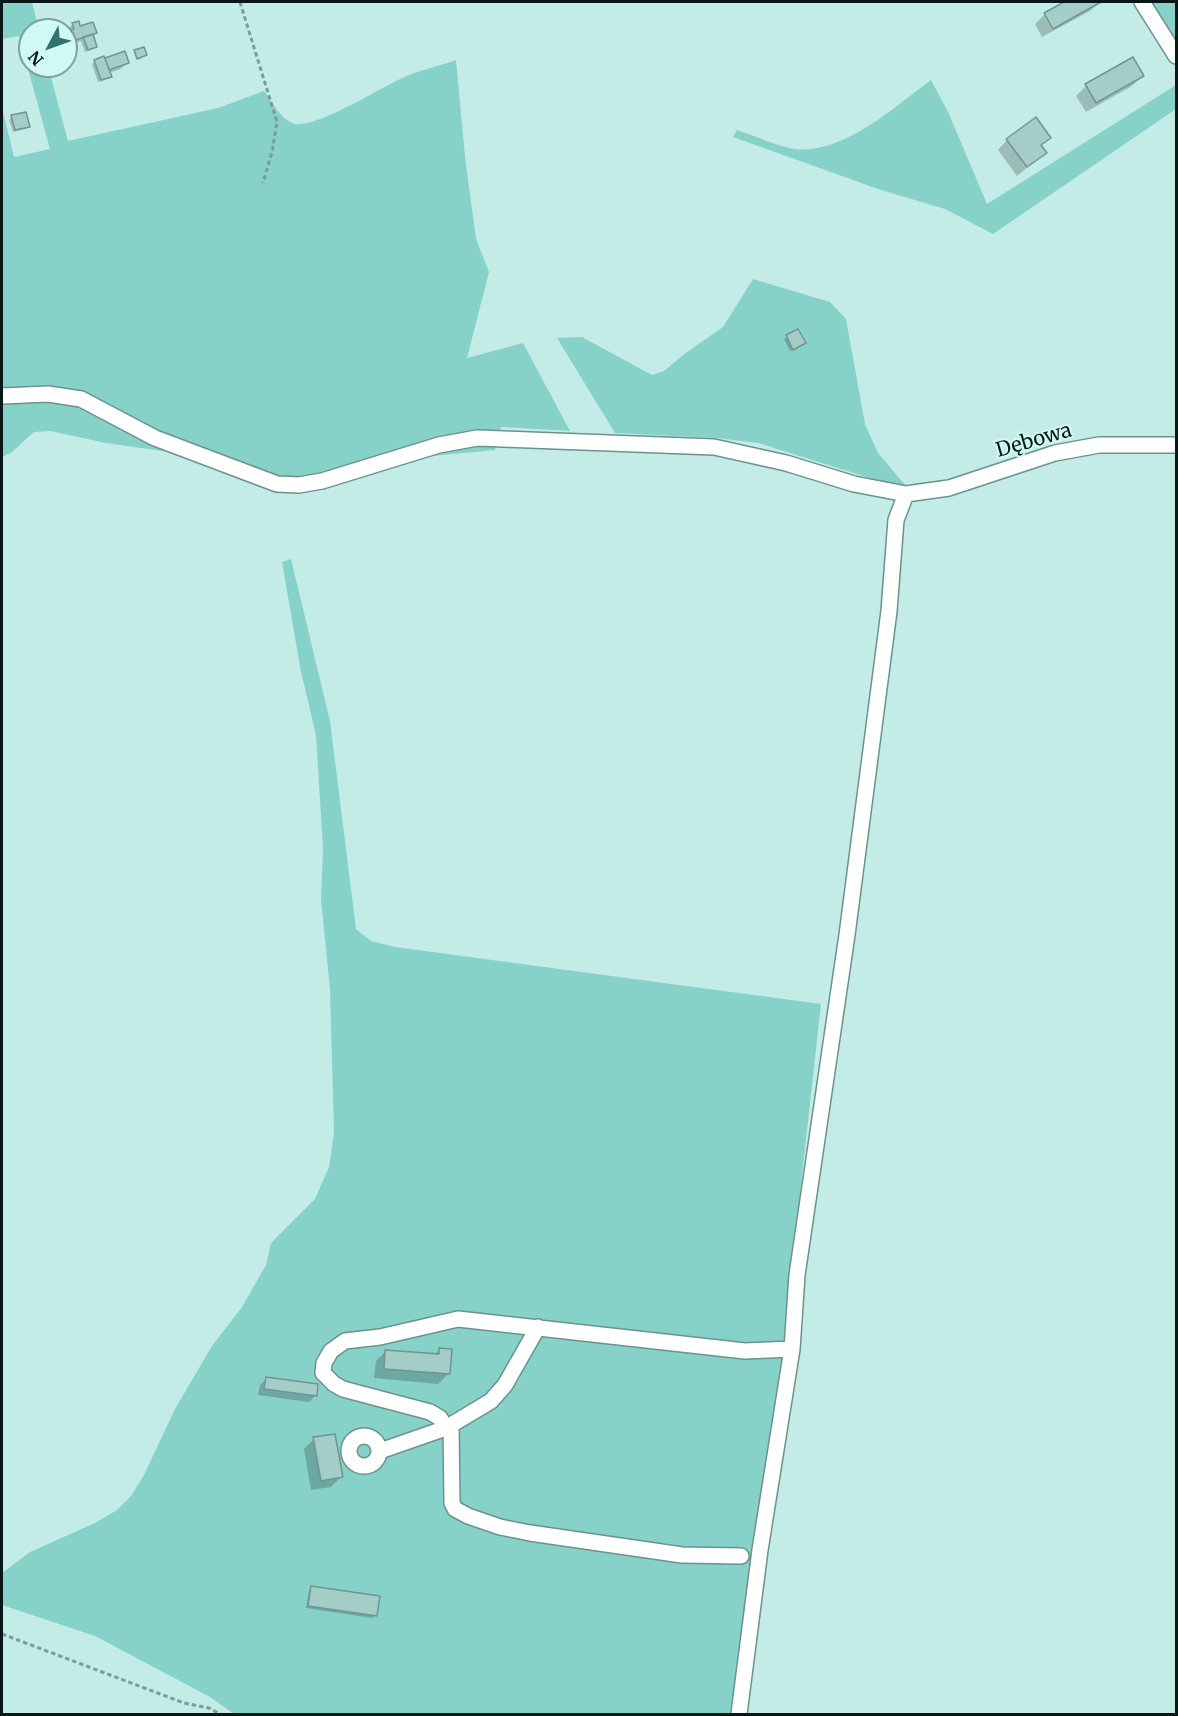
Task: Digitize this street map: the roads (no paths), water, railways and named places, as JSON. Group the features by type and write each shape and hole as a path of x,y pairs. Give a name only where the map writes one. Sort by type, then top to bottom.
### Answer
{"street":[{"path":"1142,2 1176,56"},
{"name":"Dębowa","path":"2,396 48,394 81,399 155,438 277,484 299,485 322,481 439,445 477,438 714,447 786,463 854,484 906,494 949,488 1055,453 1099,445 1176,445"},
{"path":"739,1714 760,1550 792,1349 797,1275 847,936 889,611 896,520 906,494"},
{"path":"741,1556 692,1556 614,1546 500,1527 460,1513 452,1503 449,1426 430,1412 343,1389 334,1384 323,1372 324,1363 330,1351 345,1341 380,1337 458,1319 745,1351 792,1349"},
{"path":"380,1451 449,1426 491,1401 505,1384 538,1328"}]}
